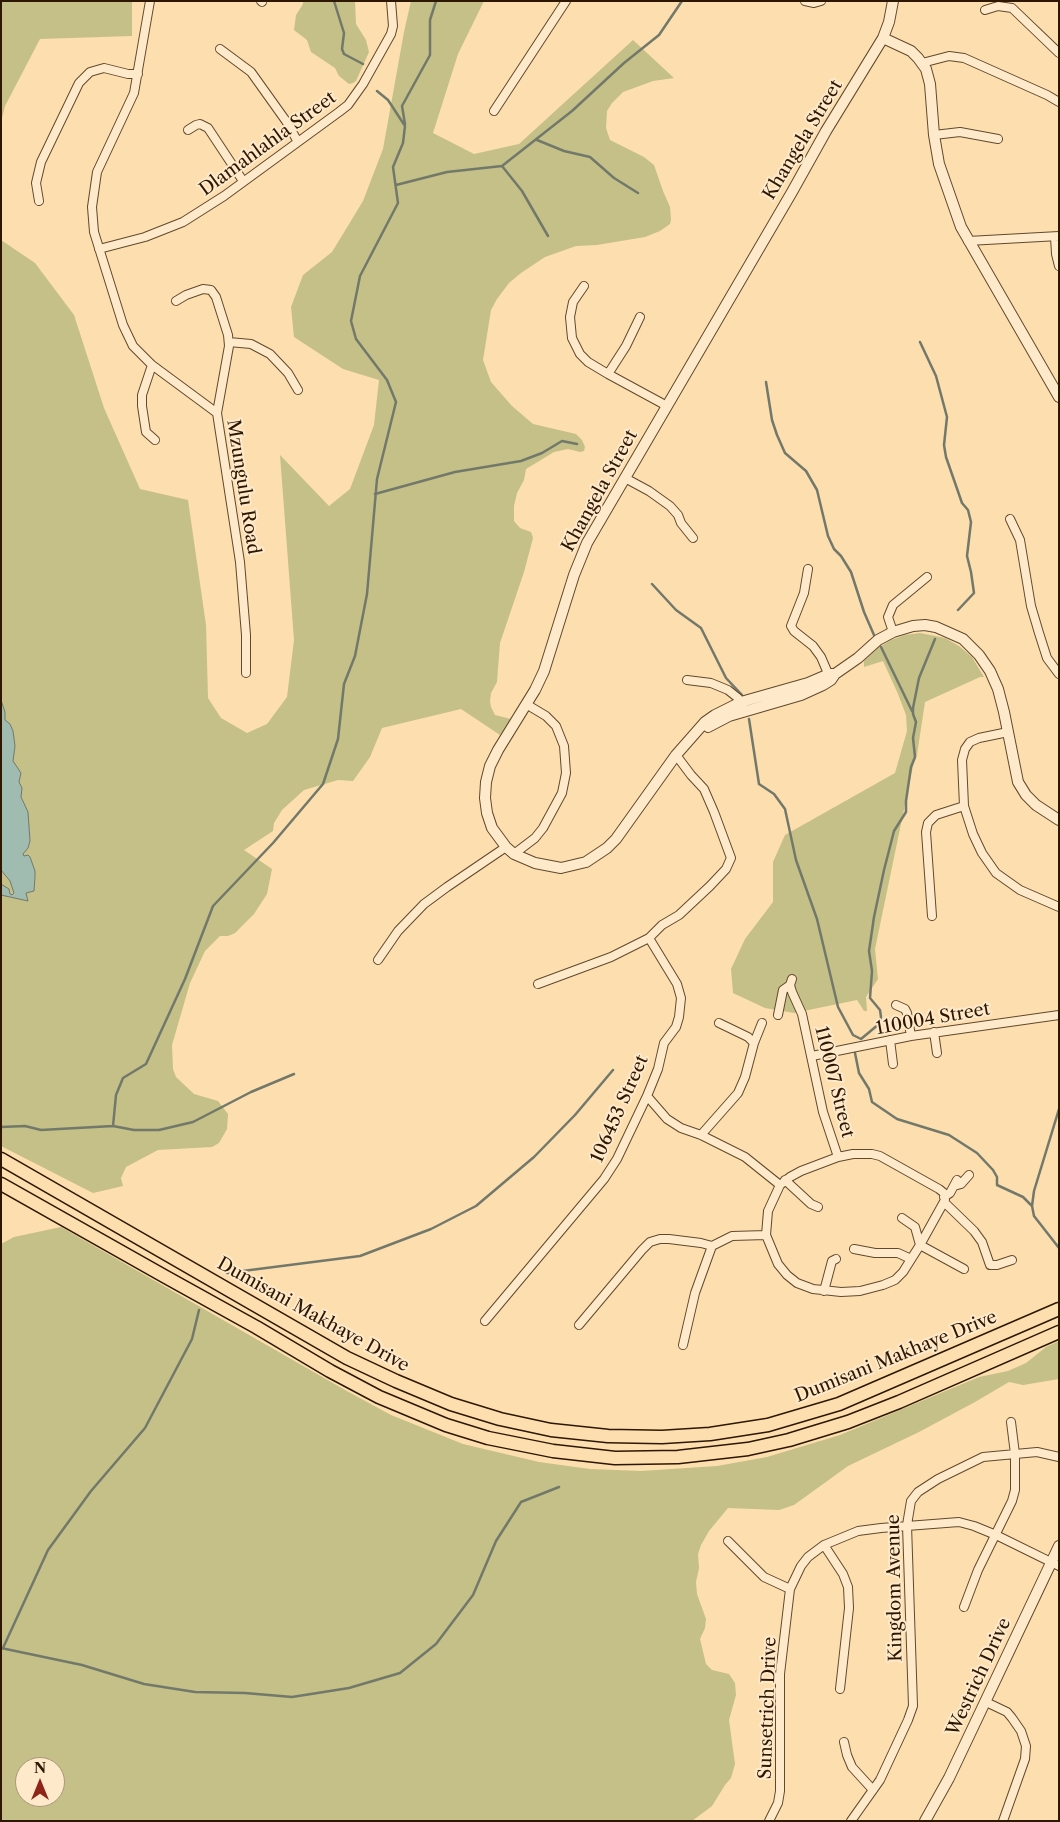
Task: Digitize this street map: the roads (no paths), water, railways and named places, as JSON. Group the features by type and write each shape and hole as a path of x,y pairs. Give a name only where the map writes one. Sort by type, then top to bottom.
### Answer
{"main road":[{"name":"Dumisani Makhaye Drive","path":"1,1159 339,1353 396,1381 451,1404 500,1419 551,1430 608,1436 662,1437 710,1434 768,1425 839,1404 1059,1309"},
{"path":"1,1184 256,1327 330,1372 379,1397 446,1425 488,1438 589,1456 616,1458 678,1457 748,1449 789,1440 848,1422 899,1402 1059,1332"}],"street":[{"name":"Mzungulu Road","path":"150,1 138,74 131,103 97,172 92,216 98,249 130,340 140,355 217,413 240,562 246,635 246,674"},
{"name":"Dlamahlahla Street","path":"98,249 145,237 183,222 205,209 348,105 363,84 391,34 393,26 391,1"},
{"path":"494,110 566,1"},
{"path":"805,1 814,3 821,1"},
{"name":"Khangela Street","path":"510,850 492,828 485,798 486,782 490,766 498,750 539,682 549,658 580,559 826,131 883,38 889,22 893,1"},
{"path":"985,10 993,4 1012,8 1059,53"},
{"path":"883,38 911,51 922,63 929,77 934,135 939,164 961,227 1059,397"},
{"path":"220,49 251,72 286,121 298,142"},
{"path":"922,63 949,56 964,58 1058,98"},
{"path":"39,201 36,183 41,162 80,83 90,72 104,68 128,74 138,74"},
{"path":"188,130 192,126 200,124 208,128 243,181"},
{"path":"934,135 960,132 998,139"},
{"path":"968,241 1057,236 1056,254 1059,266"},
{"path":"584,286 577,295 571,309 570,328 572,338 580,354 588,362 608,374 667,406"},
{"path":"176,301 186,294 203,289 211,290 216,297 229,342 217,413"},
{"path":"608,374 626,346 640,317"},
{"path":"229,342 251,344 270,354 288,373 298,390"},
{"path":"152,365 142,395 142,406 146,432 155,440"},
{"path":"625,478 649,491 670,506 693,538"},
{"path":"1010,520 1020,540 1031,606 1038,633 1047,658 1059,674"},
{"path":"808,568 804,593 791,626 794,631 813,646 832,676"},
{"path":"893,632 888,617 893,605 927,577"},
{"path":"510,850 535,864 561,868 574,866 596,857 624,829 689,738 743,706 801,694 858,658 878,640 893,632 913,626 925,625 950,632 964,640 979,655 990,671 998,689 1018,782 1026,795 1036,805 1059,820"},
{"path":"687,680 719,686 735,694 743,706"},
{"path":"378,960 398,931 424,904 446,886 535,838 543,828 562,792 566,773 564,746 556,726 546,716 526,704"},
{"path":"1008,732 979,738 970,742 965,749 962,760 964,806 973,834 982,853 996,873 1020,890 1059,907"},
{"path":"538,984 611,957 649,938 662,925 679,915 726,869 731,858 704,789 676,754"},
{"path":"932,916 926,832 928,823 936,815 964,806"},
{"name":"106453 Street","path":"485,1322 604,1179 617,1159 647,1096 658,1069 664,1043 676,1027 681,998 677,984 649,938"},
{"name":"110007 Street","path":"778,1015 783,990 791,982 792,992 802,1014 822,1112 838,1157"},
{"path":"896,1005 905,1009 907,1013 911,1036"},
{"name":"110004 Street","path":"812,1056 934,1032 1059,1015"},
{"path":"719,1023 748,1037 754,1044"},
{"path":"701,1135 738,1093 762,1023"},
{"path":"934,1032 937,1053"},
{"path":"890,1040 893,1064"},
{"path":"647,1096 667,1120 745,1157 818,1207"},
{"path":"969,1176 961,1184 956,1183 944,1200 911,1259 895,1280 883,1286 860,1291 824,1291 806,1287 787,1275 778,1264 766,1235 768,1211 783,1183 801,1170 838,1157 863,1154 880,1156 944,1193 944,1200 982,1242 990,1265 997,1265 1012,1260"},
{"path":"902,1218 915,1227 920,1245 964,1269"},
{"path":"579,1325 650,1242 668,1239 712,1246 732,1236 766,1235"},
{"path":"683,1345 695,1293 712,1246"},
{"path":"854,1249 875,1253 898,1252 911,1259"},
{"path":"824,1291 832,1261 836,1259"},
{"path":"964,1607 978,1570 1012,1501 1015,1490 1015,1454 1011,1422"},
{"name":"Kingdom Avenue","path":"851,1821 880,1780 913,1706 907,1526 911,1501 918,1492 938,1479 983,1457 1043,1452 1059,1457"},
{"name":"Sunsetrich Drive","path":"769,1821 778,1803 780,1791 780,1674 790,1589 801,1566 808,1557 824,1545 858,1531 959,1522 996,1535 1054,1564"},
{"path":"728,1541 764,1577 790,1589"},
{"path":"824,1545 843,1574 848,1587 849,1608 840,1689"},
{"name":"Westrich Drive","path":"925,1821 949,1778 1054,1564 1059,1546"},
{"path":"986,1702 1007,1712 1021,1731 1026,1746 1025,1759 1003,1821"},
{"path":"844,1742 852,1766 873,1790"}],"waterway":[{"path":"334,1 344,33 342,49 344,54 363,64"},
{"path":"405,124 402,106 430,55 430,20 436,1"},
{"path":"396,185 447,172 502,166 572,111 624,63 659,35 682,1"},
{"path":"113,1126 116,1095 123,1078 146,1064 185,979 213,906 273,843 323,784 338,739 344,684 355,656 367,594 377,479 396,402 387,380 356,339 351,321 360,276 398,203 393,167 403,143 405,126 388,100 377,91"},
{"path":"537,140 564,151 590,157 614,178 638,193"},
{"path":"502,166 522,191 548,236"},
{"path":"920,342 936,376 947,417 944,445 946,457 962,503 968,510 971,522 967,556 974,593 958,610"},
{"path":"766,382 772,420 777,435 785,453 806,471 817,490 828,536 834,549 851,572 864,612 874,635"},
{"path":"375,494 455,472 521,461 542,453 562,441 577,444"},
{"path":"652,584 676,610 701,628 726,678 742,695"},
{"path":"749,719 759,784 774,794 785,809 796,860 817,919 838,1007 853,1035 861,1039 879,1024 881,1017 880,1010 870,998 872,971 869,951 874,917 894,831 906,812 911,767 915,757 913,738 916,722 913,708 919,678 935,639"},
{"path":"881,647 912,711"},
{"path":"855,1053 859,1073 869,1089 872,1102 897,1119 949,1135 977,1153 993,1170 997,1177 997,1185 1023,1197 1032,1206"},
{"path":"227,1273 360,1256 431,1229 476,1206 534,1157 575,1115 613,1070"},
{"path":"1,1127 25,1126 41,1130 113,1126 134,1130 159,1130 193,1122 251,1092 294,1074"},
{"path":"1059,1109 1034,1191 1032,1206 1034,1216 1059,1248"},
{"path":"3,1648 48,1550 91,1491 145,1428 192,1339 199,1310"},
{"path":"1,1648 82,1665 144,1684 195,1692 245,1693 292,1697 349,1688 400,1673 436,1644 473,1595 496,1541 521,1502 559,1487"}]}
